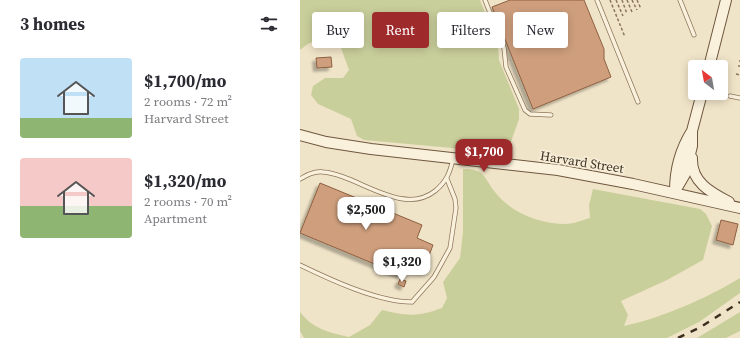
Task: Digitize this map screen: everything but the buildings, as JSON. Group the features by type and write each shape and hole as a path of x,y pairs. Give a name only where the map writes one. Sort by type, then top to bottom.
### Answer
{"main road":[{"path":"711,60 726,0"},
{"path":"700,100 692,131 692,170 699,182 710,191 740,208"},
{"path":"674,193 675,172 682,146 692,131"},
{"name":"Harvard Street","path":"300,135 326,142 558,170 740,208"},
{"path":"674,193 685,174 692,146"}],"lane":[{"path":"485,0 504,48 506,67 525,110 530,114 551,115"},
{"path":"597,0 638,102"},
{"path":"680,0 694,35"},
{"path":"730,96 740,98"},
{"path":"300,179 314,172 330,173 398,198 414,200 432,193 447,179 451,171 453,158"},
{"path":"300,265 336,282 397,302 412,302 434,277 450,248 456,208 455,199 447,179"}],"path":[{"path":"610,0 625,37"},
{"path":"616,0 622,16"},
{"path":"622,0 627,14"},
{"path":"627,0 632,12"},
{"path":"632,0 637,10"},
{"path":"637,0 641,9"},
{"path":"736,74 740,75"}],"green space":[{"path":"300,0 480,0 485,12 437,12 437,48 498,48 499,60 519,109 519,119 507,153 364,140 357,136 351,119 318,104 311,95 313,86 325,78 343,78 349,70 341,48 364,48 364,12 312,12 312,42 300,50"},
{"path":"463,169 476,170 480,172 495,192 509,206 527,216 546,222 569,224 590,218 589,205 593,189 700,209 706,214 712,226 703,260 667,280 621,301 628,315 624,326 669,313 713,293 740,278 740,293 699,322 667,338 304,338 300,331 300,312 305,318 316,326 349,337 370,325 382,310 412,315 426,313 442,308 447,298 443,282 460,258 463,232"},
{"path":"740,312 740,331 726,338 697,338"}],"railway":[{"path":"678,338 699,328 740,302"}]}
